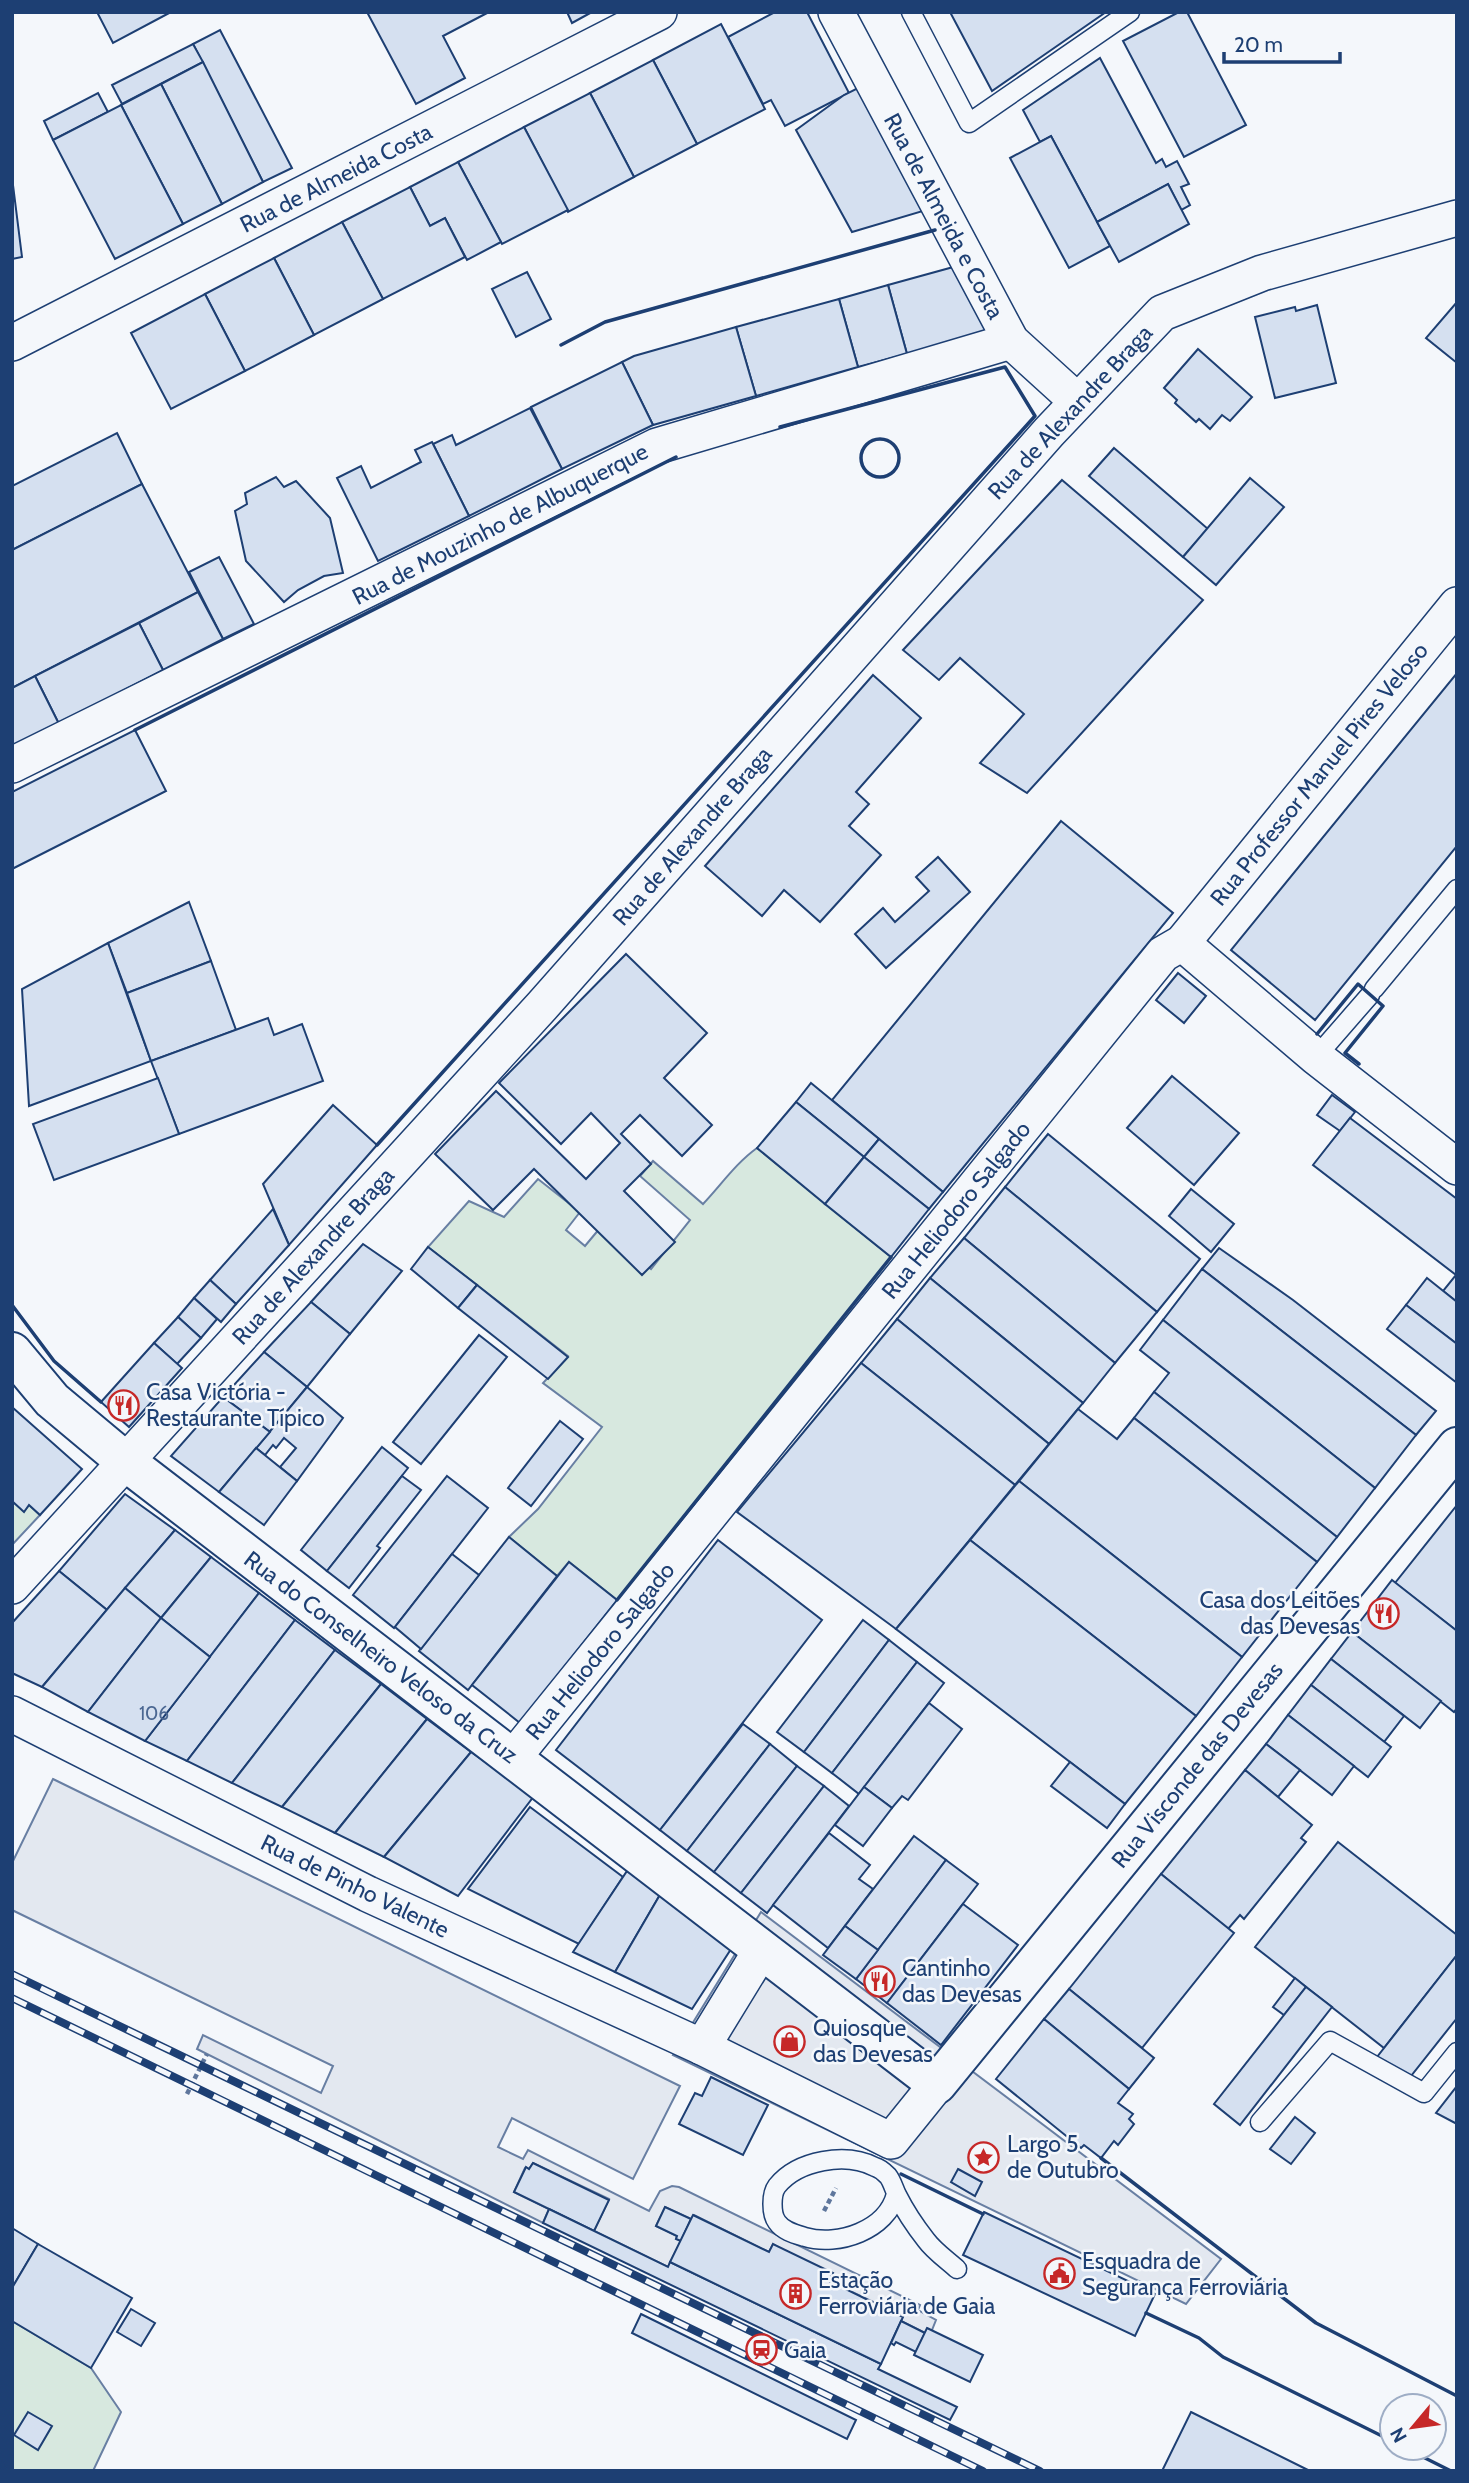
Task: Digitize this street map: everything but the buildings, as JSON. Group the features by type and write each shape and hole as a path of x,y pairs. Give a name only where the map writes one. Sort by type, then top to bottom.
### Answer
{"main road":[{"name":"Rua do Conselheiro Veloso da Cruz","path":"12,1352 52,1400 125,1461 762,1949"},
{"name":"Rua Visconde das Devesas","path":"937,2084 1457,1447"},
{"path":"762,1949 937,2084"}],"street":[{"name":"Rua de Almeida Costa","path":"12,343 659,12"},
{"name":"Rua de Almeida e Costa","path":"836,12 1011,341 1077,401"},
{"name":"Rua de Alexandre Braga","path":"12,1586 542,1006 1077,401 1162,313 1262,273 1457,218"},
{"name":"Rua de Mouzinho de Albuquerque","path":"12,765 657,446 1011,341"},
{"name":"Rua Professor Manuel Pires Veloso","path":"1182,943 1457,605"},
{"path":"1182,943 1315,1057 1457,1167"},
{"name":"Rua Heliodoro Salgado","path":"513,1758 1163,954 1182,943"},
{"name":"Rua de Pinho Valente","path":"12,1714 368,1894 702,2048"},
{"path":"762,1949 702,2048 883,2154 937,2084"}],"lane":[{"path":"911,12 969,123 1130,12"},
{"path":"1315,1057 1457,889"},
{"path":"1260,2122 1330,2040 1424,2092 1457,2052"},
{"path":"896,2194 893,2205 885,2215 865,2231 834,2241 811,2239 791,2233 776,2221 772,2203 775,2188 789,2175 811,2165 832,2158 849,2159 883,2154 896,2194 928,2243 957,2269"}],"path":[{"path":"187,2094 207,2054"},
{"path":"822,2216 839,2180"}],"shaded area":[{"path":"757,1148 891,1257 617,1600 569,1562 557,1576 509,1537 538,1509 602,1427 543,1383 568,1356 428,1247 469,1201 504,1217 538,1179 580,1212 566,1230 585,1246 600,1228 651,1269 690,1220 640,1176 653,1161 703,1204 735,1167"},
{"path":"12,1501 24,1511 29,1505 40,1515 12,1545"},
{"path":"53,1779 680,2086 633,2179 512,2118 498,2147 523,2159 528,2150 649,2211 660,2191 672,2186 679,2187 920,2305 918,2310 936,2320 932,2330 925,2333 901,2321 903,2316 829,2281 773,2244 769,2252 694,2215 691,2219 665,2207 656,2226 677,2236 676,2239 681,2241 668,2267 594,2231 609,2199 533,2163 529,2169 525,2168 514,2192 549,2209 543,2223 197,2049 203,2035 321,2093 333,2066 12,1910 12,1863"},
{"name":"Largo 5 de Outubro","path":"761,1912 1221,2259 1186,2304 673,2055"},
{"path":"12,2321 91,2368 121,2412 93,2471 12,2471"}],"railway":[{"path":"12,1974 1040,2471"},
{"path":"12,1998 983,2471"}],"wall":[{"path":"561,345 605,322 935,230"},
{"path":"377,1145 1035,416 1005,367 780,427"},
{"path":"880,439 894,444 899,458 894,472 880,477 866,472 861,458 866,444 880,439"},
{"path":"135,730 676,457"},
{"path":"1317,1034 1358,984 1383,1006 1345,1053 1359,1064"},
{"path":"617,1600 891,1257"},
{"path":"12,1305 54,1361 101,1402"},
{"path":"1101,2158 1316,2323 1457,2396"},
{"path":"901,2174 983,2214"},
{"path":"1146,2313 1199,2338 1223,2357 1378,2434"},
{"path":"1433,2462 1451,2471"}],"place":[{"name":"Casa Victória - Restaurante Típico","path":"123,1405"},
{"name":"Casa dos Leitões das Devesas","path":"1383,1613"},
{"name":"Cantinho das Devesas","path":"879,1981"},
{"name":"Quiosque das Devesas","path":"790,2041"},
{"name":"Largo 5 de Outubro","path":"984,2157"},
{"name":"Esquadra de Segurança Ferroviária","path":"1059,2274"},
{"name":"Estação Ferroviária de Gaia","path":"795,2293"},
{"name":"Gaia","path":"761,2350"}]}
